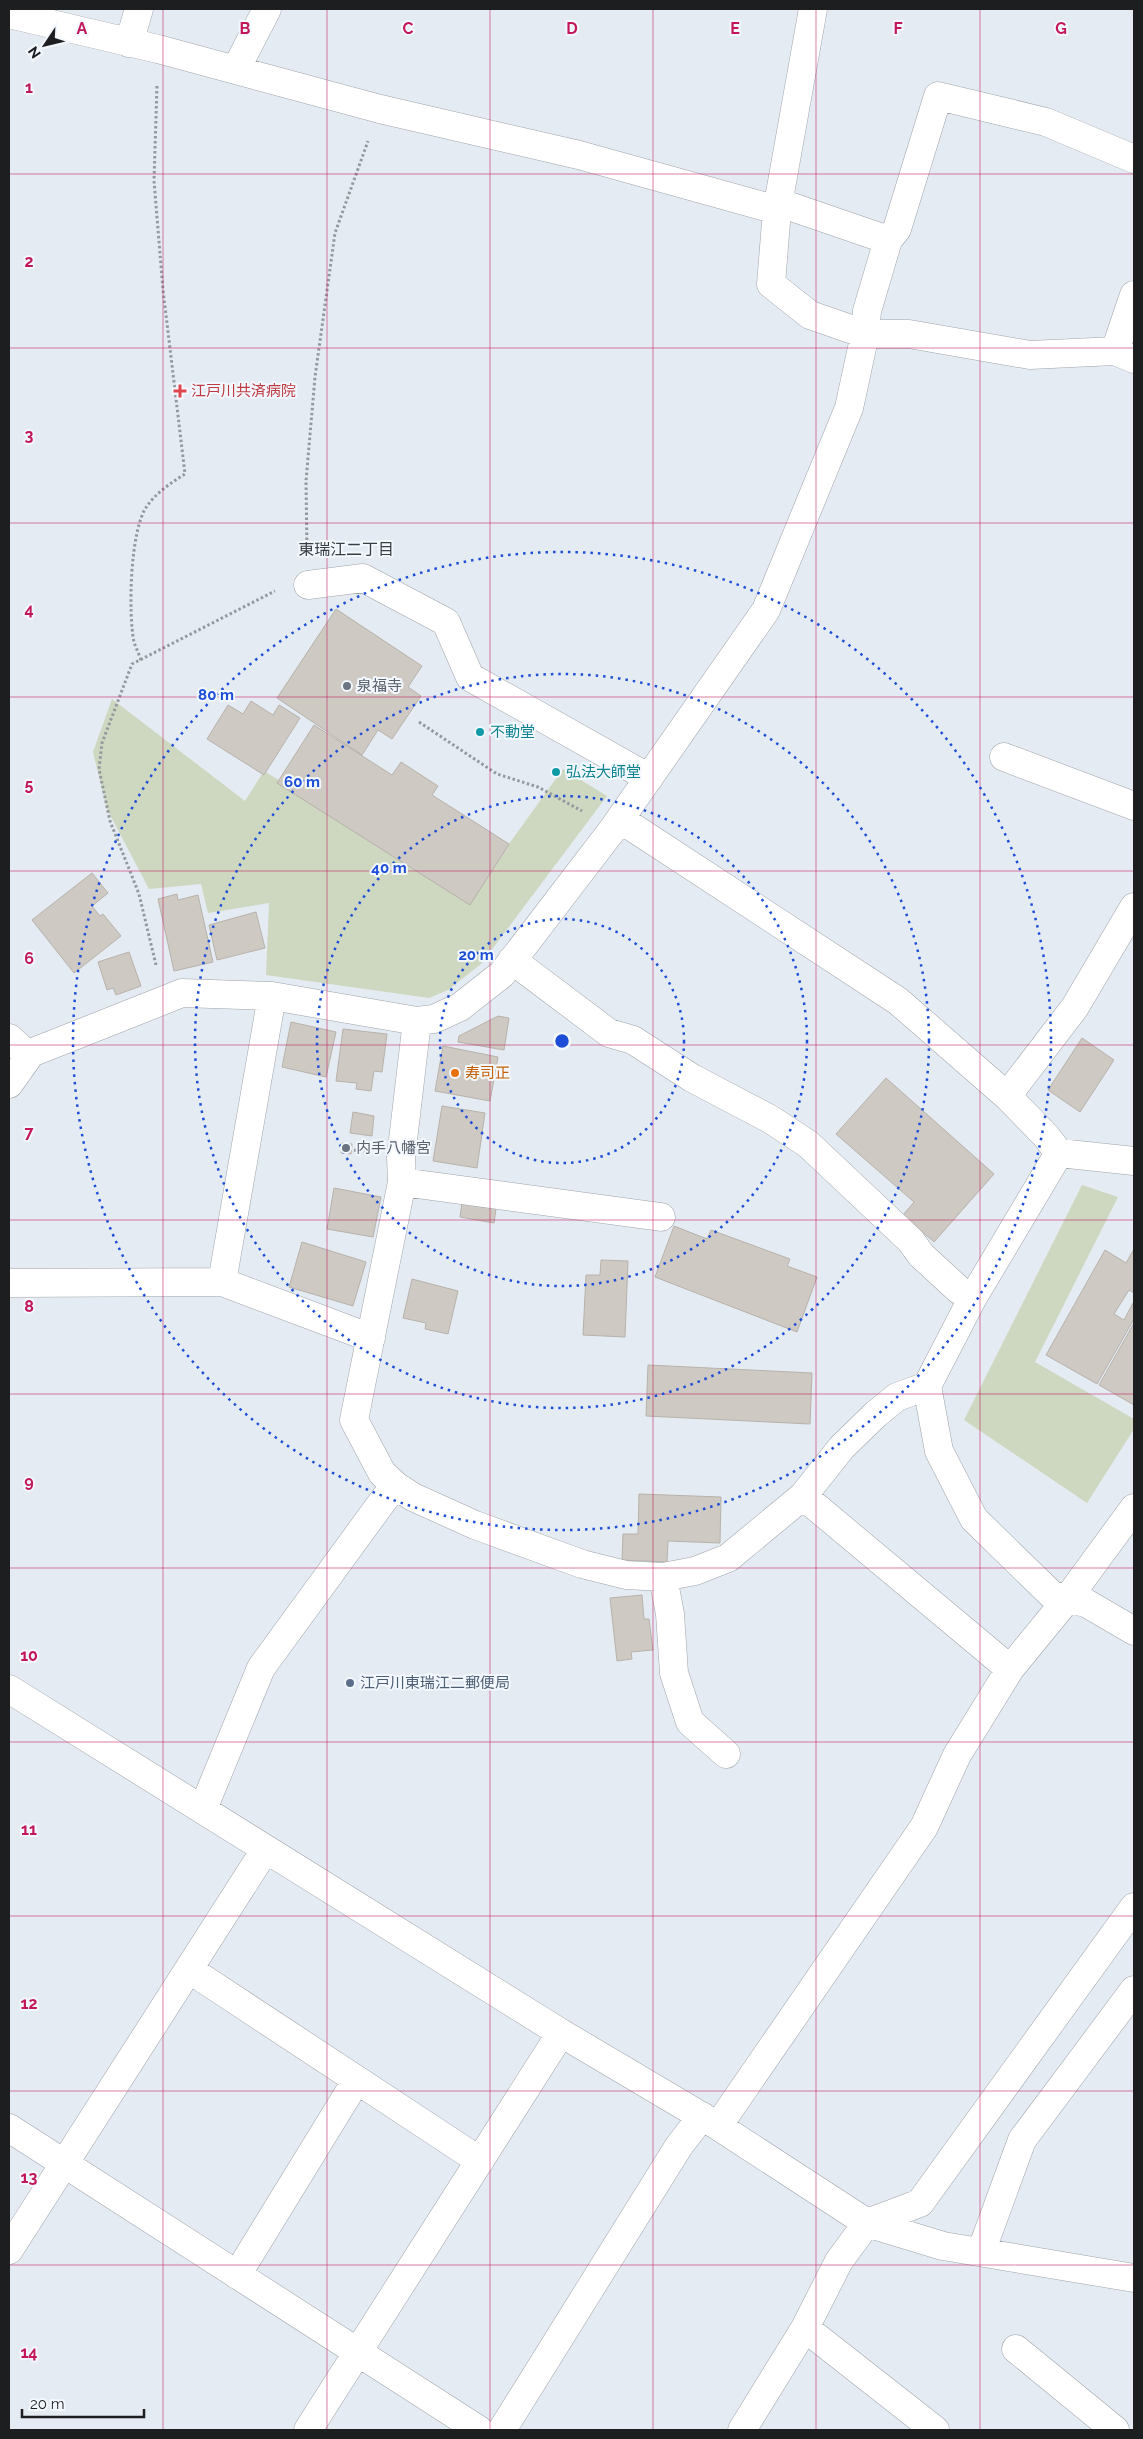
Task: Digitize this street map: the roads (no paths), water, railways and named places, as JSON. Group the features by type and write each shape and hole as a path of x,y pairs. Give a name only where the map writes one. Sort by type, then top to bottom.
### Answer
{"street":[{"path":"129,43 139,9"},
{"path":"236,69 267,9"},
{"path":"813,9 777,210 771,284 810,315 865,334 909,334 1030,355 1125,355 1134,295"},
{"path":"9,14 158,49 380,109 579,155 777,210 789,206 888,240"},
{"path":"9,1084 31,1053 182,993 272,996 417,1021 434,1019 460,1007 502,974 617,824 766,610 849,408 865,334 867,311 888,240 897,229 938,96 1046,122 1134,159"},
{"path":"308,585 364,578 446,622 470,677 648,778"},
{"path":"1004,757 1134,806"},
{"path":"617,824 898,1001 1007,1096 1046,1136 1059,1153 1134,1161"},
{"path":"1007,1096 1075,1007 1134,907"},
{"path":"512,960 609,1033 633,1040 692,1078 770,1119 808,1144 911,1241 921,1255 959,1290"},
{"path":"222,1282 272,996"},
{"path":"417,1021 401,1157 402,1182 354,1420 382,1473 396,1486 413,1497 475,1524 582,1564 626,1575 663,1577 695,1571 728,1558 803,1496 842,1447 876,1414 897,1397 928,1386"},
{"path":"9,1038 29,1056"},
{"path":"1059,1153 972,1299 928,1386 939,1451 974,1520 1052,1596 1086,1603 1134,1631"},
{"path":"402,1182 661,1217"},
{"path":"9,1283 222,1282 371,1338"},
{"path":"203,1809 261,1668 385,1498 396,1486"},
{"path":"803,1496 1010,1669"},
{"path":"502,2430 679,2146 710,2121 924,1827 957,1755 1010,1669 1068,1598 1134,1508"},
{"path":"663,1577 670,1614 674,1673 690,1722 726,1754"},
{"path":"9,1689 561,2033 710,2121 867,2223 943,2246 1134,2278"},
{"path":"9,2250 190,1970 265,1850"},
{"path":"748,2428 805,2328 839,2261 867,2223 920,2203 1134,1907"},
{"path":"190,1970 480,2161"},
{"path":"981,2252 1022,2140 1134,1990"},
{"path":"308,2430 561,2033"},
{"path":"237,2275 356,2081"},
{"path":"9,2128 479,2430"},
{"path":"805,2328 935,2430"},
{"path":"1016,2349 1115,2430"}],"place":[{"name":"江戸川共済病院","path":"180,391"},
{"name":"泉福寺","path":"347,686"},
{"name":"不動堂","path":"480,732"},
{"name":"弘法大師堂","path":"556,772"},
{"name":"寿司正","path":"455,1073"},
{"name":"内手八幡宮","path":"346,1148"},
{"name":"江戸川東瑞江二郵便局","path":"350,1683"}],"district":[{"name":"東瑞江二丁目","path":"346,549"}]}
